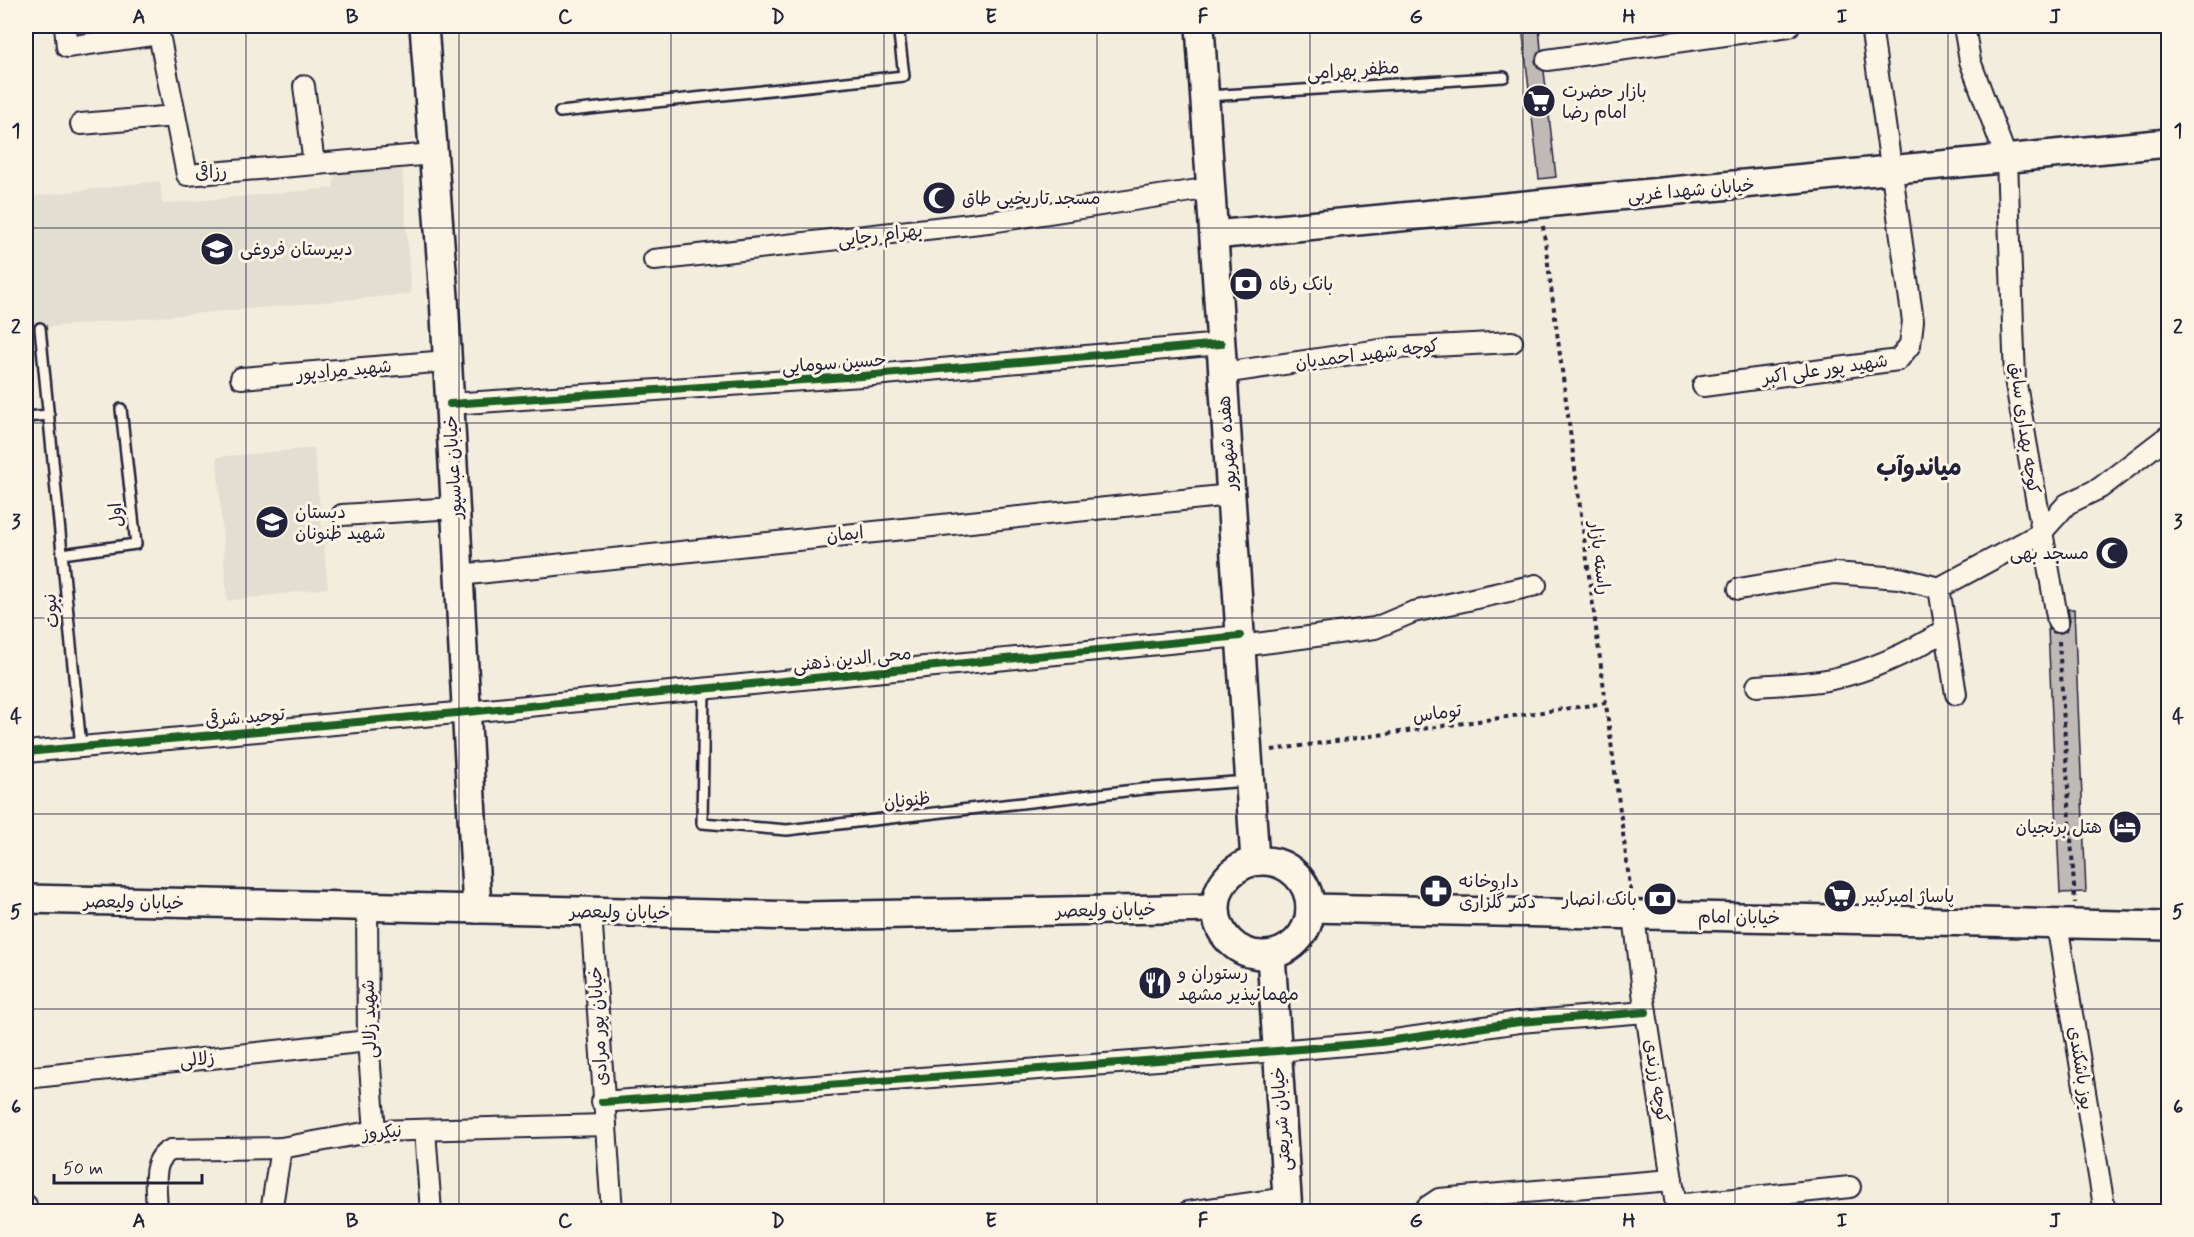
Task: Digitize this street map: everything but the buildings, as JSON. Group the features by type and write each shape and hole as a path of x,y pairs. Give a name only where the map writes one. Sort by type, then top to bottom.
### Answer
{"main road":[{"name":"خیابان عباسپور","path":"423,26 450,404 477,909"},
{"name":"هفده شهریور","path":"1200,26 1255,861"},
{"name":"خیابان شهدا غربی","path":"1214,235 2169,143"},
{"path":"1255,861 1271,861 1287,867 1299,878 1307,892 1310,908 1306,927 1294,944 1270,955 1254,955 1232,944 1218,924 1215,908 1222,883 1231,873 1255,861"},
{"name":"خیابان ولیعصر","path":"26,899 805,916 1215,908"},
{"name":"خیابان امام","path":"1310,908 2169,926"},
{"name":"خیابان شریعتی","path":"1270,955 1287,1205"}],"street":[{"name":"رزاقی","path":"65,26 66,47 159,34 187,175 433,154"},
{"path":"1546,60 1789,26"},
{"name":"شهید پور علی اکبر","path":"1703,386 1898,360 1910,345 1913,321 1871,26"},
{"name":"کوچه بهداری سابق","path":"1964,26 1970,61 2007,160 2015,379 2058,622"},
{"path":"304,86 314,164"},
{"path":"81,124 175,116"},
{"name":"بهرام رجایی","path":"654,260 997,221 1211,188"},
{"name":"کوچه شهید احمدیان","path":"1223,373 1393,348 1512,342"},
{"name":"حسین سومایی","path":"450,404 862,376 1221,344"},
{"name":"شهید مرادپور","path":"241,378 447,361"},
{"path":"1739,589 1834,573 1899,578 1939,588 2041,533 2067,504 2100,488 2169,436"},
{"name":"ایمان","path":"459,575 1231,495"},
{"path":"342,515 455,508"},
{"name":"محی الدین ذهنی","path":"467,712 1375,628 1413,612 1536,585"},
{"path":"1939,588 1944,631 1956,694"},
{"path":"1757,686 1831,679 1881,664 1917,648 1944,631"},
{"name":"توحید شرقی","path":"26,752 467,712"},
{"name":"شهید زلالی","path":"367,907 368,1041 375,1131"},
{"name":"خیابان پور مرادی","path":"591,912 612,1212"},
{"name":"کوچه زرندی","path":"1634,915 1646,1012 1677,1208"},
{"name":"یوز باشکندی","path":"2067,924 2105,1212"},
{"path":"603,1102 1277,1051 1381,1042 1519,1022 1646,1012"},
{"name":"زلالی","path":"26,1078 368,1041"},
{"name":"نیکروز","path":"157,1212 157,1162 161,1154 171,1150 281,1148 375,1131 606,1125"},
{"path":"425,1130 431,1212"},
{"path":"271,1212 281,1148"},
{"path":"1426,1212 1427,1207 1439,1199 1672,1180"},
{"path":"1677,1208 1711,1207 1850,1186"},
{"path":"26,1205 26,1212"},
{"path":"1188,1212 1287,1205"}],"lane":[{"path":"560,112 904,76 898,26"},
{"name":"مظفر بهرامی","path":"1205,96 1504,77"},
{"name":"نبوت","path":"40,328 81,747"},
{"name":"اول","path":"62,554 136,544 121,409"},
{"path":"26,417 49,415"},
{"name":"ظنونان","path":"704,689 702,824 787,830 1143,789 1250,781"}],"path":[{"path":"2058,622 2067,924"}],"shaded area":[{"name":"دبیرستان فروغی","path":"402,166 411,294 26,329 26,197 160,181 162,204 333,188 336,169"},
{"name":"دبستان شهید ظنونان","path":"314,448 328,588 227,601 217,457"}],"cycle path":[{"path":"450,404 862,376 1221,344"},
{"path":"26,752 467,712 1240,636"},
{"path":"602,1102 1277,1051 1381,1042 1519,1022 1646,1012"}],"place":[{"name":"بازار حضرت امام رضا","path":"1539,101"},
{"name":"مسجد تاریخیی طاق","path":"939,198"},
{"name":"دبیرستان فروغی","path":"217,249"},
{"name":"بانک رفاه","path":"1246,284"},
{"name":"دبستان شهید ظنونان","path":"272,522"},
{"name":"مسجد بهی","path":"2112,553"},
{"name":"هتل برنجیان","path":"2125,827"},
{"name":"داروخانه دکتر گلزاری","path":"1436,891"},
{"name":"پاساژ امیرکبیر","path":"1840,896"},
{"name":"بانک انصار","path":"1660,899"},
{"name":"رستوران و مهمانپذیر مشهد","path":"1155,983"}],"district":[{"name":"میاندوآب","path":"1919,467"}]}
